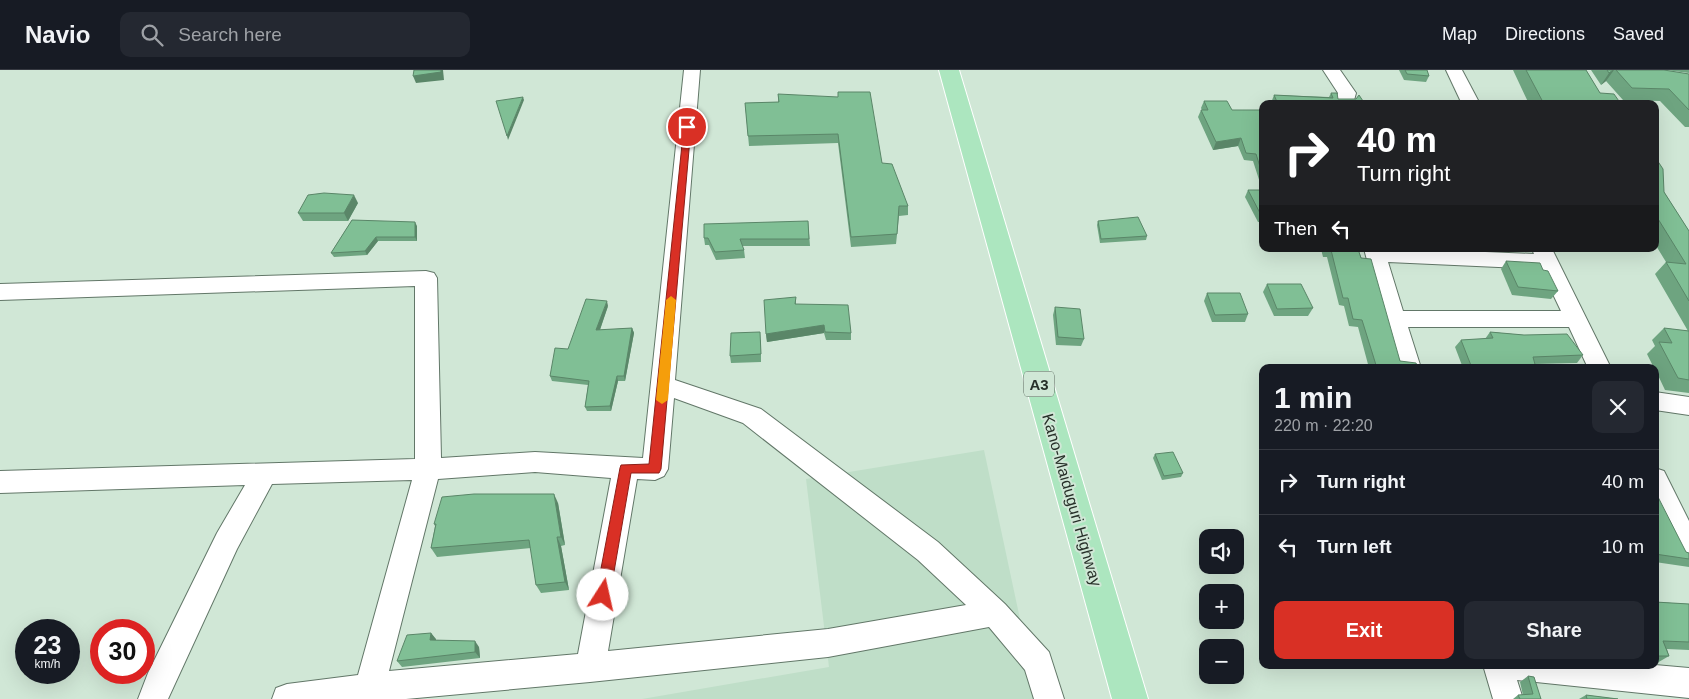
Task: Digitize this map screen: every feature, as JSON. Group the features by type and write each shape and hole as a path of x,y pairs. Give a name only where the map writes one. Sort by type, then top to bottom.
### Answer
{"highway":[{"name":"Kano-Maiduguri Highway","path":"949,70 1130,699"}],"street":[{"path":"0,482 428,469 535,462 655,469 692,70"},
{"path":"1331,70 1347,93 1345,100"},
{"path":"1454,70 1469,100"},
{"path":"1375,252 1408,364"},
{"path":"1418,252 1545,255 1598,364"},
{"path":"0,292 426,278 428,469 368,693"},
{"path":"1396,319 1576,319"},
{"path":"664,384 752,416 928,551 996,613 1038,662 1048,699"},
{"path":"1659,402 1689,406"},
{"path":"590,668 626,468"},
{"path":"153,699 158,683 227,541 265,474"},
{"path":"1659,489 1689,549"},
{"path":"287,699 368,693 829,642 996,613"},
{"path":"1499,669 1508,699"},
{"path":"1552,669 1689,683"}],"shaded area":[{"path":"984,450 1037,699 642,699 829,667 806,479"}],"building":[{"path":"414,70 441,70 441,72 413,76"},
{"path":"1405,70 1427,70 1429,76 1407,74"},
{"path":"1526,70 1586,70 1600,93 1614,94 1618,100 1542,100"},
{"path":"1616,70 1664,70 1689,74 1689,110 1669,89 1632,88"},
{"path":"838,92 870,92 882,163 892,164 908,206 899,206 897,234 851,237 838,134 748,136 745,103 779,102 778,94 838,97"},
{"path":"1331,93 1337,93 1338,99 1356,99 1359,95 1362,100 1276,100 1274,95 1333,98"},
{"path":"523,97 507,136 496,101"},
{"path":"1204,101 1227,101 1232,110 1259,110 1259,164 1256,154 1246,153 1241,138 1216,142 1201,110 1208,110"},
{"path":"1659,163 1663,169 1664,192 1689,231 1689,301 1666,262 1686,264 1659,220"},
{"path":"1248,190 1259,190 1259,211"},
{"path":"324,193 354,195 344,213 298,213 308,195"},
{"path":"1138,217 1147,236 1101,239 1098,221"},
{"path":"352,220 415,222 415,237 376,237 365,251 331,253"},
{"path":"808,221 809,239 740,239 744,250 715,252 708,238 704,238 704,224"},
{"path":"1332,252 1359,252 1361,258 1371,259 1400,361 1416,364 1376,364 1362,320 1353,319 1348,298 1343,298"},
{"path":"1506,261 1540,263 1543,270 1548,271 1558,291 1518,287"},
{"path":"1267,284 1301,284 1313,308 1277,309"},
{"path":"1207,293 1240,293 1248,314 1215,315"},
{"path":"796,297 795,304 848,305 851,333 825,332 824,325 766,334 764,300"},
{"path":"586,299 607,301 596,330 632,328 624,376 617,376 610,406 585,407 589,381 550,376 555,348 568,349"},
{"path":"1055,307 1080,309 1084,339 1058,337"},
{"path":"1664,328 1689,331 1689,380 1678,378 1659,342 1672,343"},
{"path":"760,332 761,354 730,356 731,333"},
{"path":"1490,332 1524,335 1567,334 1583,355 1533,357 1535,364 1470,364 1461,340 1493,338"},
{"path":"1173,452 1183,473 1164,476 1155,454"},
{"path":"474,494 554,494 561,537 557,537 565,582 536,585 529,540 431,548 436,524 434,524 442,497"},
{"path":"1659,499 1686,552 1689,553 1689,559 1659,555"},
{"path":"1659,602 1689,604 1689,642 1663,641 1669,656 1659,656"},
{"path":"431,633 430,640 475,641 475,652 397,661 407,635"},
{"path":"1528,676 1534,677 1541,699 1520,699 1518,695 1533,694"},
{"path":"1586,695 1618,699 1587,699"}],"slow traffic":[{"path":"662,400 671,300"}],"route":[{"path":"603,595 626,468 655,469 687,127"}]}
